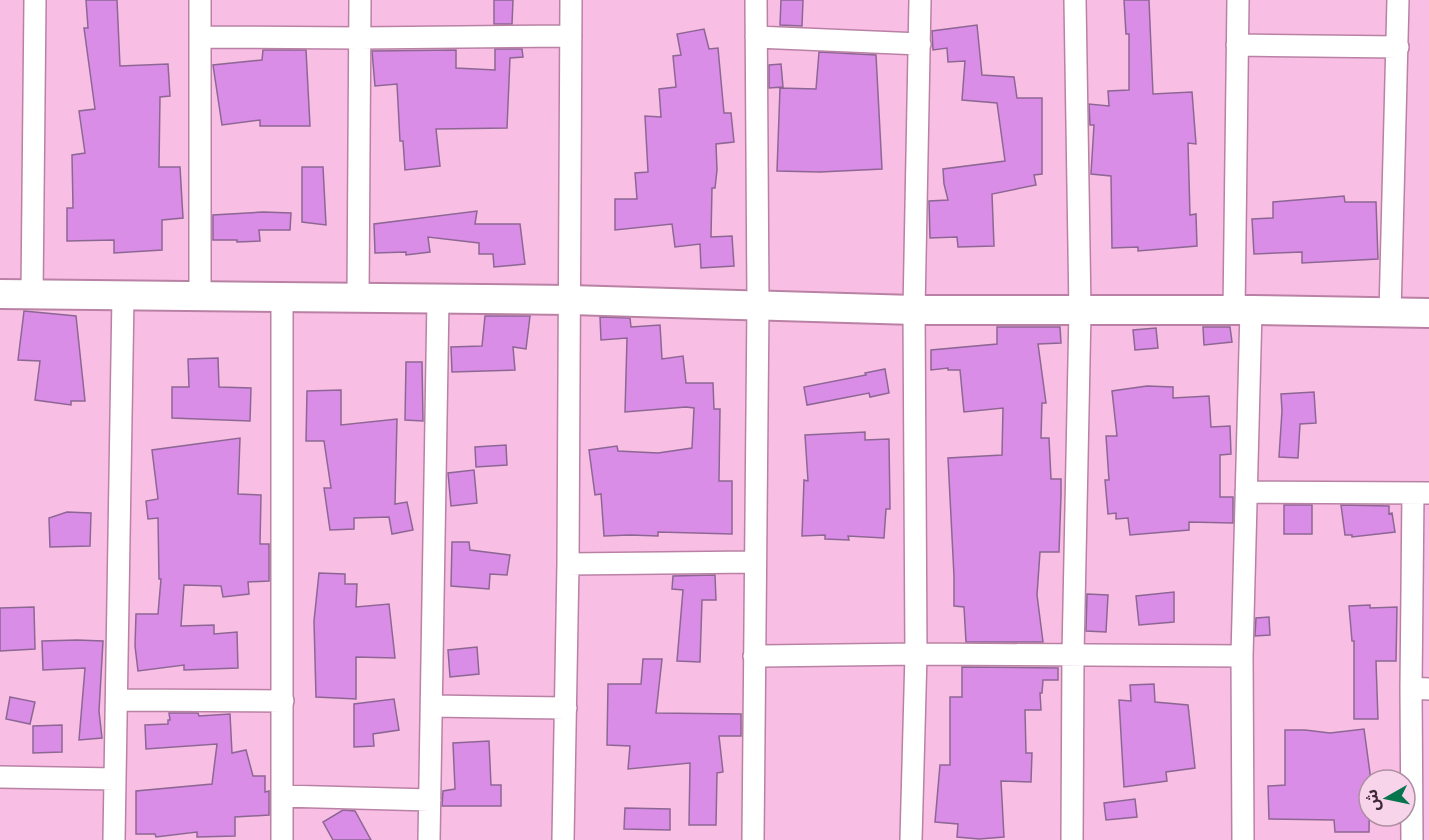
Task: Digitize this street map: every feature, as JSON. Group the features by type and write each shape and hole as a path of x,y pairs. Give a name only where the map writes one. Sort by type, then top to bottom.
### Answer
{"street":[{"path":"32,294 35,0"},
{"path":"200,0 200,296"},
{"path":"358,297 360,0"},
{"path":"563,840 568,564 572,0"},
{"path":"753,840 758,304 756,0"},
{"path":"911,840 916,654 914,310 921,0"},
{"path":"1072,840 1080,311 1075,0"},
{"path":"1238,0 1246,492 1242,656 1243,840"},
{"path":"1390,313 1398,0"},
{"path":"200,37 571,36"},
{"path":"756,38 920,44"},
{"path":"1237,45 1398,47"},
{"path":"0,294 570,300 914,310 1243,310 1429,313"},
{"path":"114,840 123,296"},
{"path":"282,297 282,840"},
{"path":"429,840 438,299"},
{"path":"1246,492 1421,493 1420,688 1413,840"},
{"path":"568,564 755,562"},
{"path":"754,656 916,654 1242,656"},
{"path":"117,700 283,701"},
{"path":"432,705 566,708"},
{"path":"0,777 115,779"},
{"path":"283,796 430,800"}],"building":[{"path":"86,0 117,0 120,66 168,64 170,96 160,97 159,167 180,167 183,218 162,220 162,250 114,253 114,240 67,241 67,208 73,208 72,155 85,153 79,111 95,109 84,28 88,28"},
{"path":"494,0 513,0 512,24 494,24"},
{"path":"781,0 803,0 802,26 780,25"},
{"path":"1124,0 1149,0 1153,94 1192,92 1196,144 1188,143 1190,215 1196,214 1197,246 1138,251 1138,247 1112,248 1111,176 1091,174 1094,125 1090,125 1089,104 1109,106 1108,91 1129,90 1129,34 1126,34"},
{"path":"977,25 982,75 1014,77 1017,98 1042,98 1042,174 1034,175 1036,185 992,194 994,246 958,247 957,237 930,238 929,201 948,200 943,169 1005,161 997,103 962,100 965,61 948,62 947,48 933,50 932,31"},
{"path":"704,29 709,49 718,48 724,113 731,113 734,142 716,144 717,170 715,188 712,188 711,237 732,236 734,266 701,268 700,244 675,247 672,224 615,230 615,199 637,199 635,173 648,172 645,116 661,117 659,89 676,87 673,56 681,55 677,34"},
{"path":"495,49 522,49 523,57 510,58 507,128 436,129 440,166 405,170 403,141 400,141 397,84 375,86 372,51 456,50 456,68 495,70"},
{"path":"263,50 306,50 310,126 260,126 260,120 222,125 213,65 262,60"},
{"path":"819,52 876,55 882,169 820,172 777,171 780,88 816,89"},
{"path":"781,64 783,87 769,88 769,65"},
{"path":"302,167 323,167 326,225 302,222"},
{"path":"1344,196 1345,202 1376,202 1378,259 1302,263 1302,252 1254,254 1252,219 1273,218 1273,202"},
{"path":"477,211 475,224 520,224 525,264 494,267 493,254 479,254 479,243 428,237 430,252 406,255 406,252 375,253 374,224"},
{"path":"291,213 290,230 259,230 260,241 213,240 213,215"},
{"path":"24,311 76,316 85,401 71,401 71,405 35,400 40,361 18,360"},
{"path":"485,316 530,316 526,349 513,347 515,370 452,372 451,347 482,346"},
{"path":"600,317 630,318 631,327 660,325 662,359 683,356 686,383 713,383 714,409 720,409 719,481 732,481 732,534 658,532 658,536 604,536 601,494 595,495 589,450 617,446 618,451 658,453 692,448 694,408 625,412 627,338 601,340"},
{"path":"997,327 1060,327 1061,343 1038,344 1046,403 1042,403 1041,438 1049,438 1051,479 1061,479 1059,552 1040,552 1037,595 1043,642 966,642 964,607 954,606 948,458 1002,455 1003,408 964,412 960,370 948,370 948,368 931,370 931,350 997,344"},
{"path":"1203,327 1230,327 1232,342 1204,345"},
{"path":"1156,328 1158,348 1135,350 1133,330"},
{"path":"218,358 219,387 251,388 250,421 172,418 172,387 189,387 188,359"},
{"path":"406,362 422,362 423,421 405,420"},
{"path":"885,369 889,393 870,397 869,393 807,405 804,387"},
{"path":"1147,386 1173,387 1173,398 1209,396 1211,427 1230,426 1231,454 1220,455 1220,497 1233,497 1233,523 1189,522 1189,530 1130,535 1128,518 1116,519 1116,513 1108,514 1105,480 1109,480 1106,436 1117,436 1112,391"},
{"path":"341,390 341,425 397,419 395,504 407,502 413,530 392,534 389,517 354,518 354,529 330,530 324,488 331,488 324,441 306,441 307,391"},
{"path":"1314,392 1316,423 1300,424 1298,458 1279,457 1281,394"},
{"path":"865,432 865,440 889,439 890,509 886,509 884,538 848,536 849,540 825,539 825,535 802,536 804,480 808,481 805,435"},
{"path":"240,438 238,494 261,495 260,544 269,544 269,581 248,582 249,594 223,597 221,586 184,585 181,626 214,625 214,634 237,632 238,668 184,670 184,665 138,671 135,646 136,614 158,614 161,579 159,579 158,518 148,519 146,501 158,499 152,450"},
{"path":"506,445 507,465 476,467 475,447"},
{"path":"474,470 477,503 451,506 448,473"},
{"path":"1284,505 1312,505 1312,534 1284,534"},
{"path":"1341,505 1389,506 1395,532 1352,537 1352,535 1345,535"},
{"path":"67,512 91,513 90,546 50,547 49,518"},
{"path":"452,542 469,542 470,550 510,555 507,575 490,574 489,589 451,586"},
{"path":"319,573 345,574 345,584 357,584 356,607 389,604 395,658 356,657 356,699 316,697 314,621"},
{"path":"715,575 716,600 702,600 700,662 677,661 683,590 672,589 673,576"},
{"path":"1174,592 1174,622 1139,625 1136,596"},
{"path":"1087,594 1108,595 1106,632 1086,631"},
{"path":"1370,605 1370,608 1397,607 1396,661 1376,661 1378,719 1354,719 1354,641 1352,641 1349,606"},
{"path":"34,607 35,649 0,651 0,608"},
{"path":"1269,617 1270,635 1255,636 1256,618"},
{"path":"42,641 103,641 99,711 102,738 79,740 85,668 43,670"},
{"path":"477,647 479,674 450,677 448,650"},
{"path":"643,659 662,659 656,713 741,714 741,736 719,736 723,772 717,773 716,825 689,825 690,763 628,769 630,746 607,745 608,684 641,684"},
{"path":"962,667 1058,668 1058,680 1043,680 1042,693 1040,693 1041,710 1025,710 1026,753 1032,753 1031,782 1001,781 1004,837 979,839 957,837 958,824 935,822 940,765 950,765 950,697 962,697"},
{"path":"1154,684 1155,702 1188,705 1195,768 1166,772 1167,781 1124,787 1119,700 1131,701 1130,685"},
{"path":"10,697 35,702 30,724 6,719"},
{"path":"394,699 399,730 373,734 374,746 354,747 354,704"},
{"path":"169,713 198,713 199,716 230,714 232,753 246,750 253,776 265,776 265,792 269,791 269,815 235,817 235,836 197,837 197,832 156,837 155,834 136,834 136,791 212,784 217,744 146,749 145,725 168,724"},
{"path":"62,725 62,752 33,753 33,726"},
{"path":"1364,729 1369,768 1357,768 1357,828 1369,828 1369,832 1335,832 1334,820 1269,819 1268,786 1285,785 1285,730 1330,733"},
{"path":"489,741 491,785 501,785 501,806 442,806 443,791 455,789 453,743"},
{"path":"1135,799 1137,817 1106,820 1104,803"},
{"path":"625,808 670,809 670,830 624,829"},
{"path":"343,810 355,811 371,840 333,840 323,822"}]}
